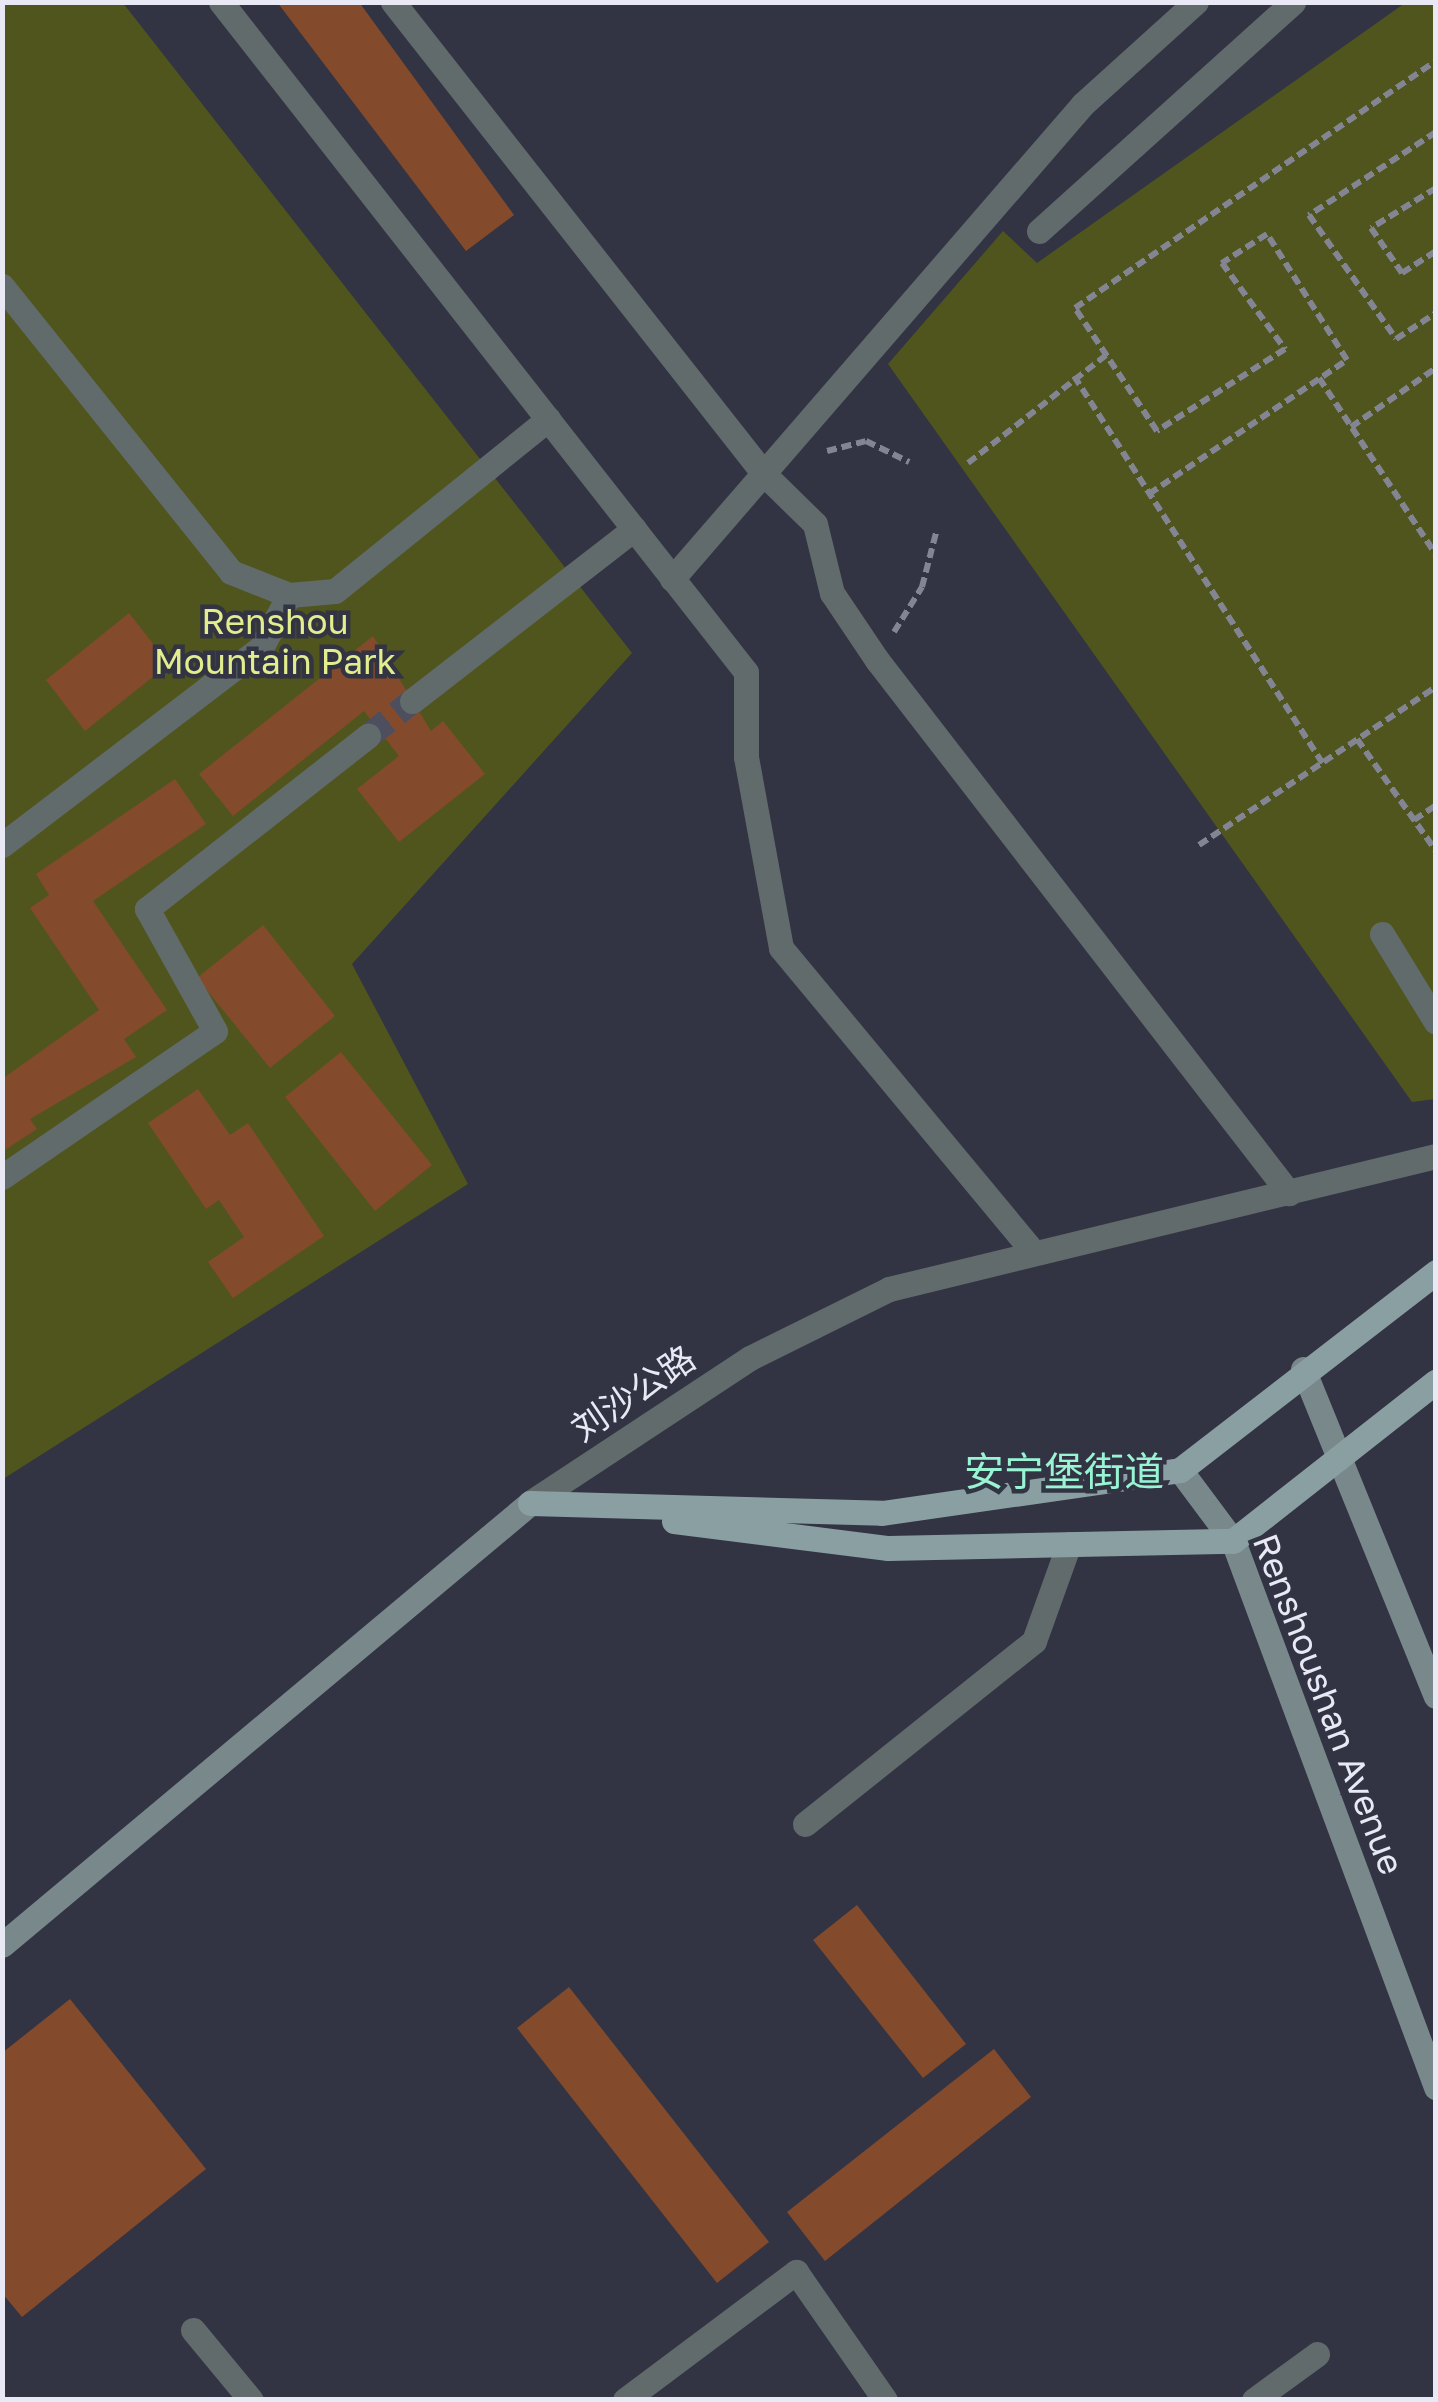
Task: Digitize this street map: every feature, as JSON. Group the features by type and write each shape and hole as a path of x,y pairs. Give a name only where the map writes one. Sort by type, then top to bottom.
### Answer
{"main road":[{"path":"530,1504 882,1512 1180,1470 1303,1369 1436,1272"},
{"path":"1303,1369 1343,1449 1436,1696"},
{"path":"530,1504 888,1548 1233,1541 1343,1449 1436,1381"},
{"name":"Renshoushan Avenue","path":"1180,1470 1233,1541 1436,2086"},
{"name":"刘沙公路","path":"2,1946 530,1504"}],"street":[{"path":"220,2 746,672 746,757 782,948 1033,1252"},
{"path":"394,2 764,474 815,524 832,593 877,660 1288,1193"},
{"path":"672,579 1083,104 1196,2"},
{"path":"1039,231 1293,2"},
{"path":"2,286 231,572 289,595 335,591 548,420"},
{"path":"412,701 634,529"},
{"path":"2,845 261,648 289,595"},
{"path":"2,1176 215,1031 147,909 368,736"},
{"path":"1382,934 1436,1022"},
{"name":"刘沙公路","path":"530,1504 750,1358 889,1289 1436,1156"},
{"path":"805,1824 1034,1641 1069,1544"},
{"path":"624,2400 796,2272 885,2400"},
{"path":"193,2330 251,2400"},
{"path":"1254,2400 1317,2354"}],"path":[{"path":"1148,494 1346,360 1267,234 1222,263 1286,350 1157,431 1074,308 1436,61"},
{"path":"1436,132 1309,215 1396,340 1436,313"},
{"path":"1436,188 1371,228 1402,273 1436,251"},
{"path":"968,463 1074,376 1106,355"},
{"path":"1352,428 1436,368"},
{"path":"1074,376 1322,763"},
{"path":"1319,378 1436,555"},
{"path":"764,474 866,441 909,462"},
{"path":"877,660 922,586 936,533"},
{"path":"1199,844 1436,687"},
{"path":"1357,739 1436,851"},
{"path":"1414,820 1436,805"}],"green space":[{"name":"Renshou Mountain Park","path":"3,3 123,3 632,653 352,964 468,1184 3,1479"},
{"path":"1405,3 1435,3 1435,1099 1412,1102 888,364 1003,231 1037,263"}],"building":[{"path":"277,2 359,2 514,215 466,251"},
{"path":"129,613 169,664 85,731 46,680"},
{"path":"373,636 431,731 443,721 485,774 399,842 357,789 399,756 364,711 233,816 199,774"},
{"path":"175,779 206,824 93,901 167,1010 124,1039 136,1057 30,1119 37,1129 2,1152 2,1079 99,1010 30,908 49,895 36,874"},
{"path":"263,925 335,1016 270,1068 197,978"},
{"path":"341,1052 432,1165 375,1211 285,1097"},
{"path":"198,1089 230,1135 248,1123 324,1236 233,1298 208,1262 244,1237 219,1200 206,1209 148,1123"},
{"path":"857,1905 966,2044 923,2078 813,1940"},
{"path":"569,1987 769,2242 717,2283 517,2028"},
{"path":"70,1999 206,2169 22,2317 2,2293 2,2053"},
{"path":"994,2049 1031,2097 825,2261 787,2212"}],"tunnel":[{"path":"368,736 412,701"}],"district":[{"name":"安宁堡街道","path":"1064,1471"}]}
